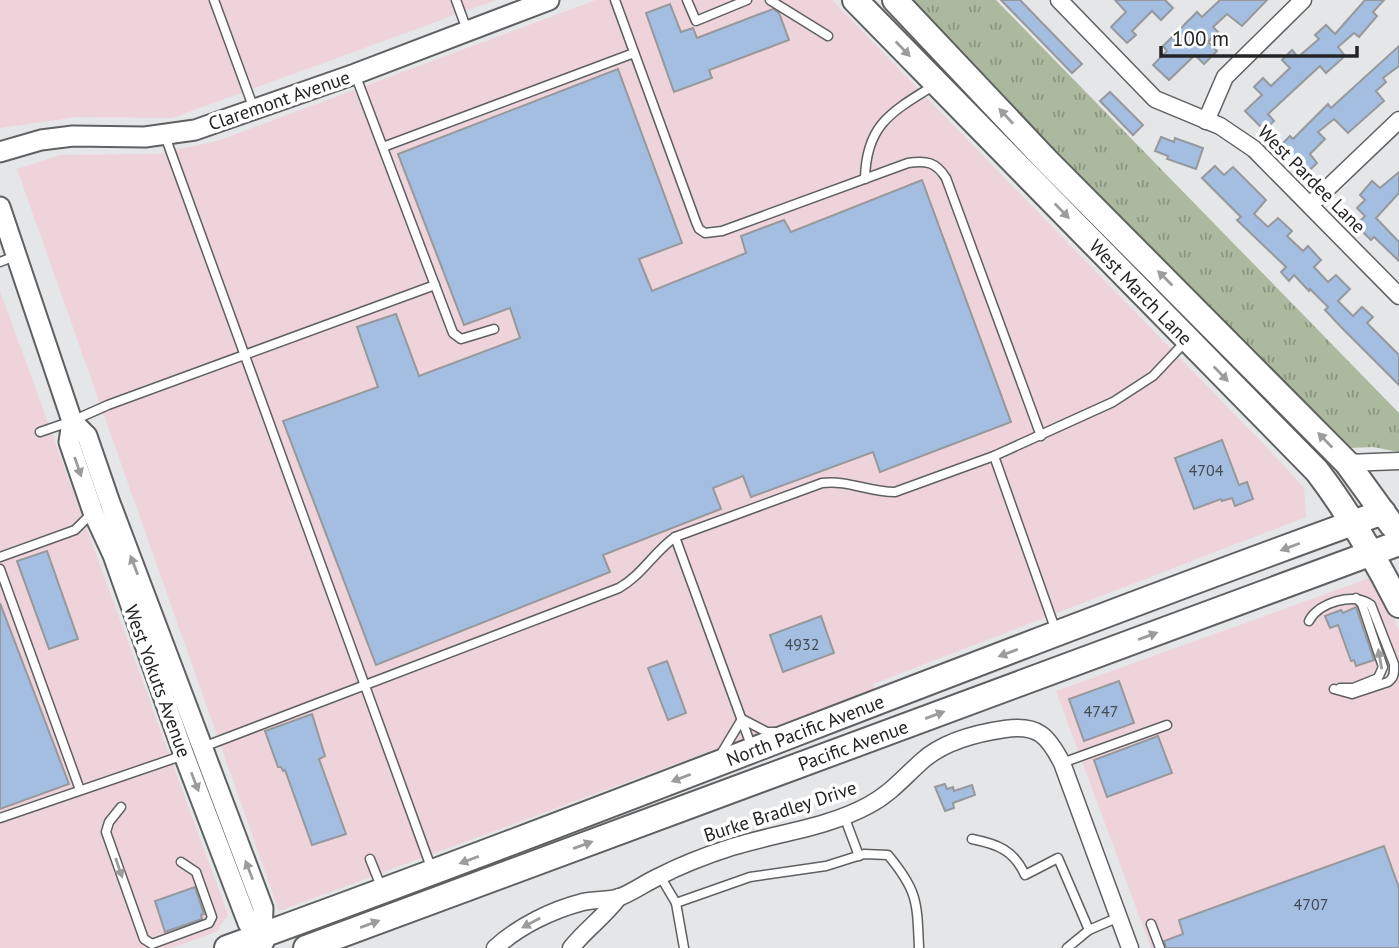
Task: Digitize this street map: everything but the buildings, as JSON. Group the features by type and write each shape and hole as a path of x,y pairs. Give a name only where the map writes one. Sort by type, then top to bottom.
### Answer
{"main road":[{"name":"West March Lane","path":"855,0 1317,471 1372,552 1399,605"},
{"name":"West March Lane","path":"895,0 1046,160 1347,463 1399,534"},
{"name":"North Pacific Avenue","path":"227,948 264,942 383,891 1383,512"},
{"name":"Pacific Avenue","path":"306,948 1399,542"},
{"path":"640,824 649,811 737,777 745,769 753,749"}],"street":[{"name":"Claremont Avenue","path":"0,152 41,140 73,136 165,136 195,130 355,74 548,0"},
{"path":"1206,121 1225,77 1303,0"},
{"name":"West Pardee Lane","path":"1070,4 1155,99 1239,137 1254,149 1399,296"},
{"path":"1310,205 1399,120"},
{"name":"West Yokuts Avenue","path":"0,207 9,259 72,421 87,436 248,923 264,942"},
{"name":"West Yokuts Avenue","path":"72,421 69,442 93,512 193,751"},
{"path":"1347,463 1399,461"},
{"name":"Burke Bradley Drive","path":"495,948 545,915 584,901 619,897 660,876 731,847 844,816 869,806 894,789 937,750 1003,729 1031,729 1048,738 1062,763 1130,948"},
{"name":"Burke Bradley Drive","path":"571,948 604,917 619,897"}],"lane":[{"path":"214,0 254,109"},
{"path":"456,0 468,31"},
{"path":"615,0 696,222 699,229 705,233 722,231 908,163 933,163 940,169 946,178 1041,436"},
{"path":"687,0 696,21 747,0"},
{"path":"770,0 828,36"},
{"path":"383,148 634,53"},
{"path":"355,74 457,338 461,340 494,329"},
{"path":"864,178 865,156 873,136 888,116 937,84"},
{"path":"165,136 433,873"},
{"path":"40,432 435,285"},
{"path":"0,818 193,751 619,589 645,569 660,550 676,537 822,483 838,481 878,492 895,492 994,456 1123,395 1153,376 1187,339"},
{"path":"994,456 1057,635"},
{"path":"0,557 75,530 93,512"},
{"path":"676,537 753,749"},
{"path":"0,569 80,790"},
{"path":"1309,621 1317,610 1347,598 1364,599 1371,604 1394,664 1395,673 1388,682 1352,694 1334,689"},
{"path":"742,719 767,733 800,732"},
{"path":"714,765 732,740 742,719"},
{"path":"1062,763 1167,725"},
{"path":"121,807 108,822 106,832 144,939 152,944 209,923 212,917 196,872 181,862"},
{"path":"844,816 859,856"},
{"path":"972,839 999,845 1021,865 1025,874 1058,858 1089,930"},
{"path":"676,903 750,877 826,866 864,854 888,855 905,875 917,901 919,948"},
{"path":"370,859 383,891"},
{"path":"660,876 676,903 684,948"},
{"path":"1067,948 1089,930 1119,917"},
{"path":"1151,924 1160,948"}],"shaded area":[{"path":"0,0 496,0 172,118 78,117 0,128"},
{"path":"596,0 832,0 1278,459 1304,488 1306,517 873,684 875,690 279,911 17,169 60,155 156,154 217,141"},
{"path":"0,291 228,915 216,932 172,948 0,948"},
{"path":"1378,575 1399,631 1399,948 1151,948 1056,691"}],"green space":[{"path":"907,0 996,0 1399,413 1399,452 1373,447 1349,448"}]}
